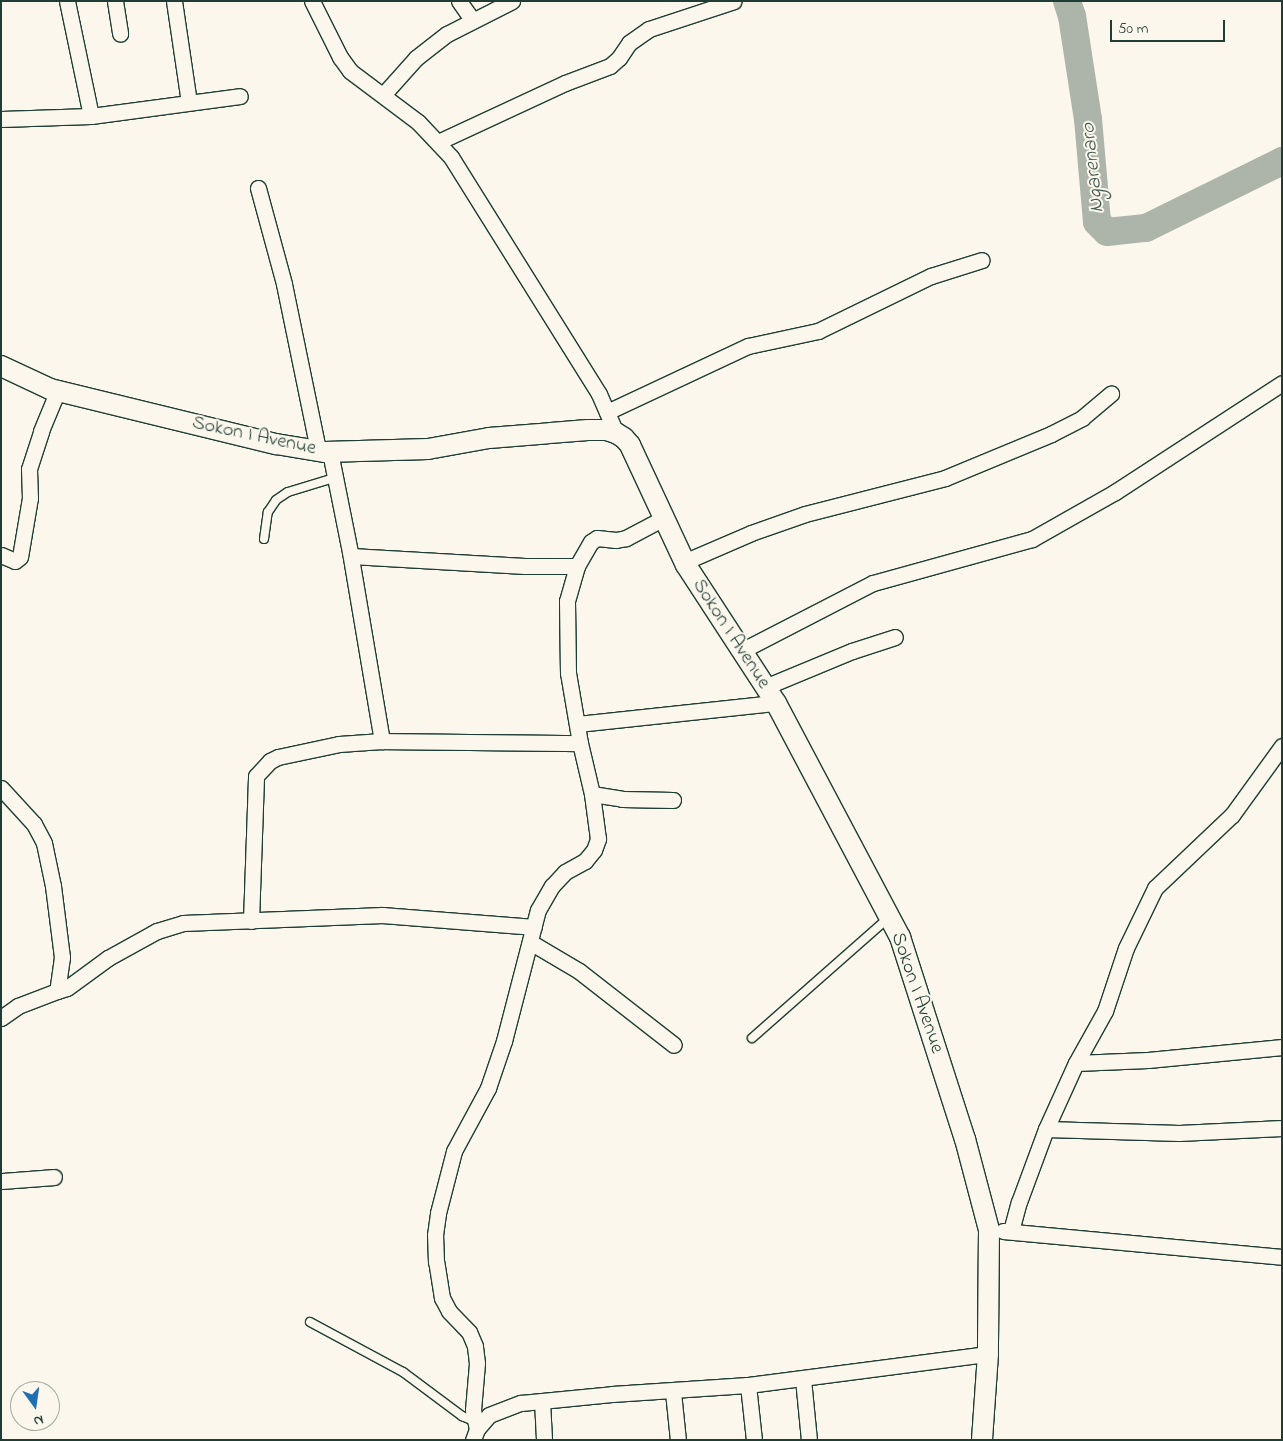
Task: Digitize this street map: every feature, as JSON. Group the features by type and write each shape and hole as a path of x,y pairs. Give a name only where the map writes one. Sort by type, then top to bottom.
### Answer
{"street":[{"path":"67,1 91,116"},
{"path":"115,1 120,34"},
{"path":"174,1 189,102"},
{"path":"312,1 340,57 350,71 418,122 451,157 599,394 616,433"},
{"path":"459,1 473,21"},
{"path":"382,95 416,58 447,34 512,1"},
{"path":"438,142 565,84 610,66 619,58 628,43 649,29 734,1"},
{"path":"1,119 91,116 240,96"},
{"path":"258,188 284,284 324,451 334,478 350,556 382,741"},
{"path":"607,412 748,346 818,331 931,276 982,260"},
{"name":"Sokon I Avenue","path":"1,366 58,390 276,444 324,451 428,449 489,438 588,430 616,433 630,445 684,562 776,703 900,937 965,1139 989,1230 988,1354 982,1440"},
{"path":"742,651 873,583 1032,539 1114,492 1282,384"},
{"path":"1,555 15,561 20,557 30,498 29,470 41,431 58,390"},
{"path":"684,562 751,533 805,514 946,478 1059,430 1082,418 1111,394"},
{"path":"475,1430 478,1363 475,1346 469,1332 449,1311 442,1298 437,1274 435,1235 438,1213 454,1151 488,1088 504,1041 538,910 552,886 565,872 585,861 594,850 598,839 592,794 580,744 568,673 567,601 577,566 591,542 597,538 616,540 626,538 664,518"},
{"path":"350,556 525,566 577,566"},
{"path":"764,687 845,654 895,637"},
{"path":"578,724 776,703"},
{"path":"252,921 256,776 261,769 278,756 339,744 382,741 580,744"},
{"path":"1011,1231 1019,1202 1046,1129 1076,1063 1105,1011 1126,948 1155,888 1232,815 1282,746"},
{"path":"1,788 34,824 44,842 53,886 62,957 58,991"},
{"path":"592,794 622,799 673,800"},
{"path":"1,1018 18,1006 67,988 108,958 157,931 183,923 383,915 534,927"},
{"path":"530,942 579,971 674,1045"},
{"path":"1076,1063 1168,1058 1282,1048"},
{"path":"1046,1129 1179,1132 1282,1128"},
{"path":"1,1181 54,1177"},
{"path":"989,1230 1282,1257"},
{"path":"475,1430 489,1415 501,1410 542,1401 612,1394 673,1392 748,1385 988,1354"},
{"path":"803,1379 809,1440"},
{"path":"748,1385 754,1440"},
{"path":"673,1392 678,1440"},
{"path":"542,1401 544,1440"}],"lane":[{"path":"264,539 268,512 276,500 288,492 334,478"},
{"path":"752,1038 890,917"},
{"path":"310,1322 403,1372 462,1416 475,1430"}],"waterway":[{"name":"Ngarenaro","path":"1067,1 1072,16 1088,119 1097,222 1107,232 1146,228 1282,161"}]}
